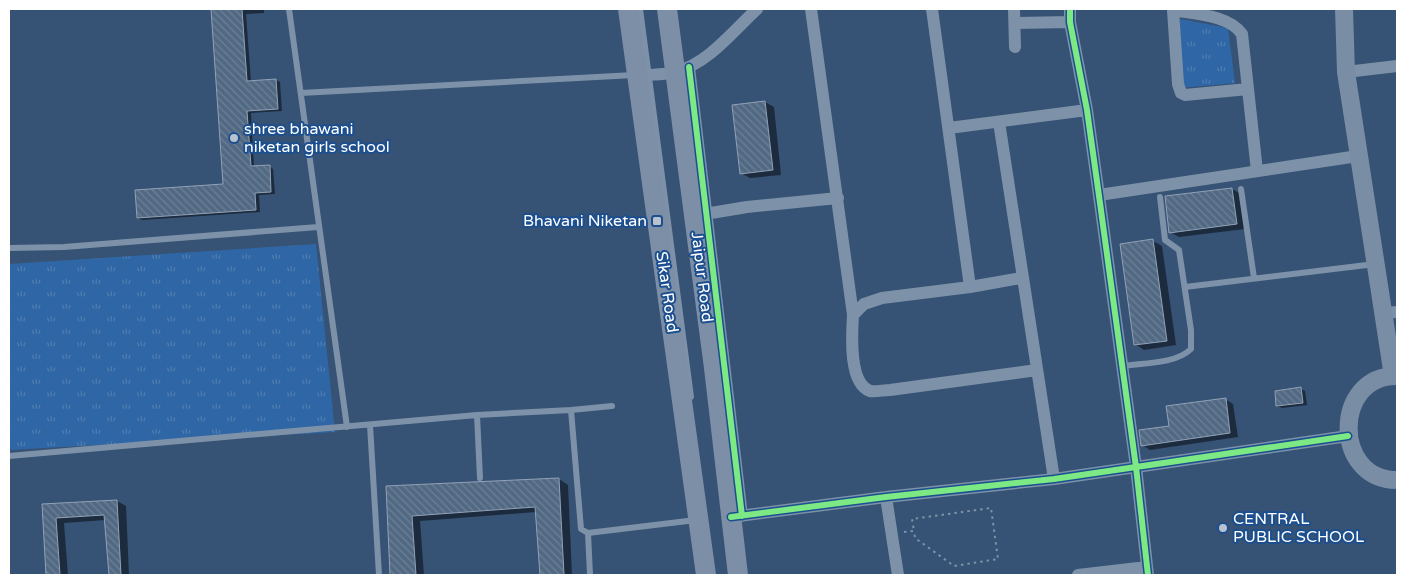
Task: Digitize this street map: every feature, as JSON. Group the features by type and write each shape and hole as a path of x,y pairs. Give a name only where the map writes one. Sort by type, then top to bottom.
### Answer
{"main road":[{"name":"Sikar Road","path":"628,9 643,75 706,575"},
{"name":"Jaipur Road","path":"667,9 682,70 736,516 738,575"}],"street":[{"path":"643,75 682,70 711,51 757,9"},
{"path":"811,9 853,314 852,345 856,372 861,383 870,391 890,390 1037,370"},
{"path":"932,9 970,287"},
{"path":"1014,9 1015,47"},
{"path":"1070,9 1070,22 1087,110 1099,195 1136,467 1147,571 1078,575"},
{"path":"1248,88 1185,95 1181,93 1178,84 1173,9 1228,22 1237,27 1242,34 1248,88 1256,171"},
{"path":"1344,9 1346,72 1358,156 1377,264 1390,312 1395,376 1378,380 1365,389 1354,402 1348,418 1348,436 1354,454 1364,467 1378,476 1397,480"},
{"path":"1015,23 1070,22"},
{"path":"1346,72 1397,66"},
{"path":"949,128 1087,110"},
{"path":"999,122 1021,278 1054,479"},
{"path":"1099,195 1358,156"},
{"path":"700,214 838,198"},
{"path":"853,314 864,304 882,298 970,287 1021,278"},
{"path":"736,516 886,497 1054,479 1348,436"},
{"path":"886,497 898,575"}],"lane":[{"path":"290,9 318,227 347,427"},
{"path":"640,9 643,75 692,400"},
{"path":"301,93 643,75"},
{"path":"1241,189 1254,278"},
{"path":"1122,366 1166,359 1185,354 1191,349 1191,330 1178,250 1166,240 1160,197"},
{"path":"9,248 64,247 318,227"},
{"path":"1185,287 1377,264"},
{"path":"9,456 612,406"},
{"path":"572,410 581,529 588,533 700,520"},
{"path":"477,416 480,478"},
{"path":"370,425 379,575"},
{"path":"588,533 590,575"}],"path":[{"path":"991,508 998,559 954,566 915,538 914,531 912,519 991,508"},
{"path":"892,532 914,531"}],"green space":[{"path":"1180,19 1228,28 1235,83 1180,88"},
{"path":"316,244 335,432 9,450 9,264"}],"building":[{"name":"shree bhawani niketan girls school","path":"211,9 242,9 247,81 276,79 278,109 247,111 251,166 270,165 271,192 255,193 256,210 137,218 135,190 223,184"},
{"path":"765,101 773,170 740,174 732,105"},
{"path":"1232,188 1237,224 1169,233 1165,196"},
{"path":"1153,239 1167,341 1134,345 1120,244"},
{"path":"1301,387 1303,403 1276,406 1275,391"},
{"path":"1226,398 1230,433 1141,446 1139,430 1169,426 1166,406"},
{"path":"559,478 564,575 540,575 535,507 412,516 416,575 390,575 386,486"},
{"path":"117,500 121,575 109,575 104,515 56,518 60,575 46,575 42,504"}],"cycle path":[{"path":"1070,9 1070,22 1087,110 1100,203 1136,467 1148,575"},
{"path":"689,67 742,516"},
{"path":"731,517 886,497 1054,479 1348,436"}],"place":[{"name":"shree bhawani niketan girls school","path":"234,138"},
{"name":"Bhavani Niketan","path":"657,221"},
{"name":"CENTRAL PUBLIC SCHOOL","path":"1223,528"}]}
